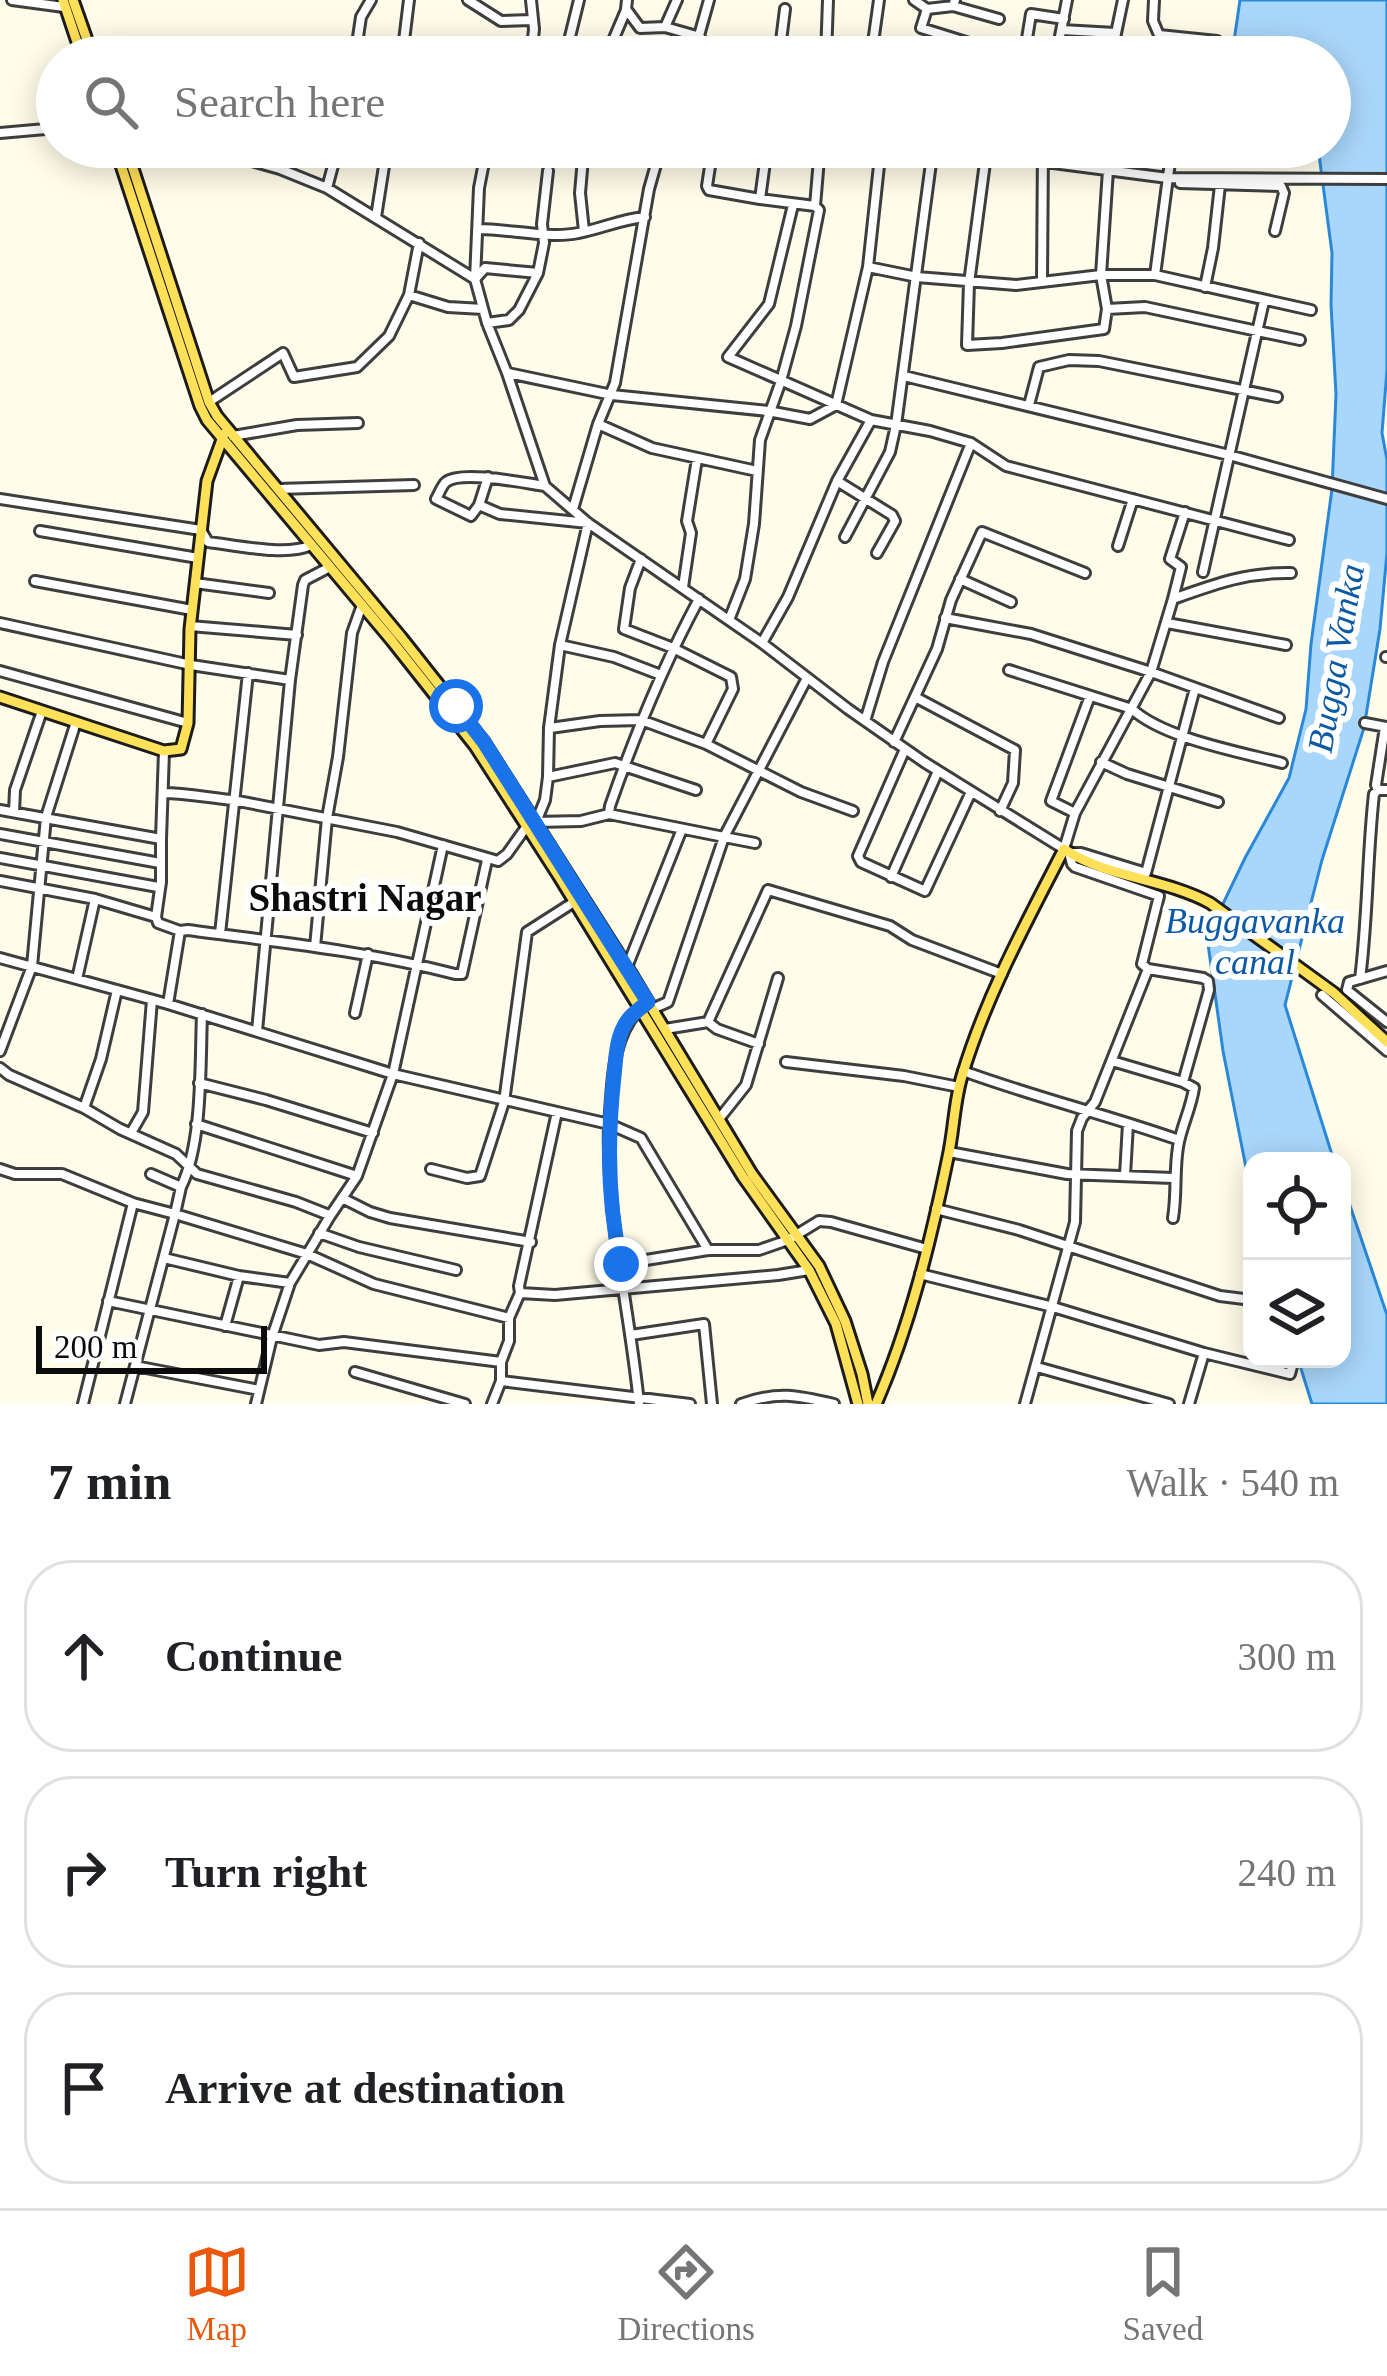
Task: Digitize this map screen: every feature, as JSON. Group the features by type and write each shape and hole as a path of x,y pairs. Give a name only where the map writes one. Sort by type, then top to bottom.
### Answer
{"main road":[{"path":"66,2 76,36"},
{"path":"66,2 83,36"},
{"path":"123,168 200,406 277,489 484,742 574,902 665,1029 791,1236 836,1324 858,1404"},
{"path":"133,168 209,402 227,434 475,746 627,967 743,1177 818,1266 845,1321 872,1404"},
{"path":"0,697 164,751 181,749 188,723 190,626 207,481 227,434"},
{"path":"872,1404 928,1249 963,1072 1002,974 1066,851 1112,871 1188,891 1210,903 1387,1046"}],"street":[{"path":"12,0 66,2"},
{"path":"359,36 361,17 371,0"},
{"path":"404,36 409,0"},
{"path":"468,0 501,21 532,20"},
{"path":"532,0 532,36"},
{"path":"571,36 579,0"},
{"path":"665,27 677,0"},
{"path":"700,36 710,0"},
{"path":"827,36 828,0"},
{"path":"874,36 879,0"},
{"path":"914,0 927,9 954,3 999,19"},
{"path":"1060,36 1067,0"},
{"path":"1114,36 1124,0"},
{"path":"1154,0 1153,21 1159,35 1169,36"},
{"path":"627,4 640,28 665,27 696,36"},
{"path":"614,36 627,4"},
{"path":"782,36 785,9"},
{"path":"927,9 921,28 944,36"},
{"path":"1027,36 1031,14 1062,25 1115,33"},
{"path":"0,133 36,130"},
{"path":"276,168 327,188 475,279"},
{"path":"327,188 332,168"},
{"path":"376,218 384,168"},
{"path":"483,168 475,279 544,486"},
{"path":"582,168 584,231"},
{"path":"573,509 611,395 656,168"},
{"path":"710,168 709,190 819,210 796,326 760,440 745,579 729,620"},
{"path":"760,199 764,168"},
{"path":"814,206 818,168"},
{"path":"507,373 611,395 810,419 836,405 868,267 879,168"},
{"path":"845,537 890,452 904,376 929,168"},
{"path":"984,168 967,345 1104,329 1107,309 1101,275 1108,170"},
{"path":"1041,168 1042,280"},
{"path":"1091,168 1220,185 1281,186 1284,193 1275,231"},
{"path":"1155,275 1169,168"},
{"path":"487,323 509,320 520,310 538,273 548,171"},
{"path":"1168,180 1387,179"},
{"path":"1205,286 1220,185"},
{"path":"793,205 769,304 728,357 871,420 971,442 1006,466 1288,540"},
{"path":"478,229 579,233 625,218 645,218"},
{"path":"209,402 283,353 294,377 357,367 389,336 409,295 419,243"},
{"path":"868,267 917,277 1016,285 1101,275 1155,275 1311,310"},
{"path":"475,279 485,268 538,273"},
{"path":"409,295 448,307 483,309"},
{"path":"1203,572 1264,301"},
{"path":"1107,309 1144,307 1300,340"},
{"path":"1028,405 1039,367 1069,360 1099,361 1277,397"},
{"path":"904,376 1229,455 1387,499"},
{"path":"762,643 788,597 837,481 871,420"},
{"path":"227,434 358,423"},
{"path":"598,424 652,448 757,471"},
{"path":"865,721 883,662 971,442"},
{"path":"683,587 697,459"},
{"path":"488,477 471,516 436,499 452,479 488,477 544,486 588,523 762,643 894,742 1066,851 1146,872 1195,688"},
{"path":"837,481 895,520 877,553"},
{"path":"277,489 414,485"},
{"path":"1118,546 1133,499"},
{"path":"0,500 201,530 208,542 272,549 311,545"},
{"path":"479,505 500,514 588,523"},
{"path":"1184,1082 1208,981 1142,964 1160,896 1076,867 1066,851 1075,813 1151,672 1181,567 1170,559 1185,512"},
{"path":"163,794 197,794 327,818 498,861 545,800 560,645 588,523"},
{"path":"40,532 198,558"},
{"path":"894,742 937,650 945,618 982,532 1085,573"},
{"path":"641,559 630,588 624,629 673,647 731,677 733,689 706,744"},
{"path":"257,1031 304,580 330,567"},
{"path":"1173,599 1258,572 1292,573"},
{"path":"961,579 1011,602"},
{"path":"35,581 192,610"},
{"path":"195,584 268,593"},
{"path":"609,814 641,720 699,599"},
{"path":"315,947 352,633 362,605"},
{"path":"945,618 1031,634 1279,718"},
{"path":"0,623 189,665 290,680"},
{"path":"1167,623 1286,645"},
{"path":"190,626 297,635"},
{"path":"560,645 614,657 661,676"},
{"path":"1009,670 1132,709 1144,720 1183,734 1282,763"},
{"path":"0,671 188,723"},
{"path":"220,934 248,674"},
{"path":"639,1401 608,1158 617,1049 626,1022 647,1007 668,1002 724,837 807,678"},
{"path":"1075,813 1051,801 1090,696"},
{"path":"915,697 1015,750 1013,783 1000,811"},
{"path":"14,812 15,790 42,711"},
{"path":"550,728 641,720 853,811"},
{"path":"0,1051 32,966 46,818 76,722"},
{"path":"1365,723 1386,727 1376,785 1383,790"},
{"path":"905,749 858,856 861,862 926,890 971,792"},
{"path":"164,751 156,917 158,923 180,931 368,953 462,974 487,860"},
{"path":"1101,762 1218,802"},
{"path":"548,777 614,763 696,790"},
{"path":"891,877 938,771"},
{"path":"1360,979 1374,794 1383,790"},
{"path":"0,810 161,839"},
{"path":"531,824 609,814 755,843"},
{"path":"627,967 682,829"},
{"path":"0,833 160,863"},
{"path":"256,1404 290,1283 358,1176 393,1074 443,845"},
{"path":"0,858 158,887"},
{"path":"0,881 156,917"},
{"path":"708,1022 768,890 890,926 912,940 1002,974"},
{"path":"77,979 94,899"},
{"path":"431,1169 467,1178 480,1176 505,1100 527,932 574,902"},
{"path":"168,1004 180,931"},
{"path":"356,1013 368,953"},
{"path":"0,958 393,1074 608,1124 641,1138 708,1250"},
{"path":"1025,1404 1075,1222 1077,1131 1095,1102 1148,969"},
{"path":"1387,971 1348,982 1347,990 1387,1022"},
{"path":"719,1120 746,1085 778,978"},
{"path":"84,1108 117,990"},
{"path":"131,1133 143,1112 152,1000"},
{"path":"125,1404 188,1166 196,1124 202,1014"},
{"path":"665,1029 708,1022 760,1044"},
{"path":"1112,1061 1194,1088 1179,1139 1173,1218"},
{"path":"786,1062 904,1076 959,1088"},
{"path":"0,1067 176,1154 197,1174 330,1216"},
{"path":"963,1072 1179,1139"},
{"path":"199,1083 373,1133"},
{"path":"492,1404 501,1381 509,1318 520,1293 557,1112"},
{"path":"196,1124 358,1176"},
{"path":"1125,1175 1129,1124"},
{"path":"949,1152 1077,1174 1173,1178"},
{"path":"0,1169 15,1174 62,1174 134,1203 307,1254 374,1283 509,1318"},
{"path":"152,1174 181,1187"},
{"path":"342,1198 390,1218 531,1242"},
{"path":"82,1404 134,1203"},
{"path":"937,1209 1070,1246 1220,1296 1243,1299"},
{"path":"621,1264 708,1250 760,1250 818,1221 928,1249"},
{"path":"320,1233 456,1270"},
{"path":"164,1258 290,1283"},
{"path":"520,1293 556,1295 809,1270"},
{"path":"920,1274 1243,1363"},
{"path":"225,1326 239,1276"},
{"path":"108,1301 319,1345 344,1342 501,1362"},
{"path":"631,1335 704,1324 712,1404"},
{"path":"1189,1404 1204,1353"},
{"path":"135,1366 259,1390"},
{"path":"1036,1367 1169,1404"},
{"path":"1265,1368 1290,1374 1292,1368"},
{"path":"355,1372 465,1404"},
{"path":"501,1381 690,1404"},
{"path":"741,1404 766,1395 788,1394 834,1404"}],"water":[{"name":"Buggavanka canal","path":"1240,0 1387,0 1387,370 1382,433 1387,460 1387,553 1380,629 1364,728 1322,860 1285,1005 1331,1152 1243,1152 1207,937 1289,778 1306,709 1332,489 1336,394 1332,253 1321,168 1351,168 1351,36 1235,36"},
{"path":"1351,1209 1387,1315 1387,1404 1312,1404 1301,1368 1351,1368"}],"district":[{"name":"Shastri Nagar","path":"365,897"}],"route":[{"path":"456,706 484,742 648,1002 626,1022 620,1036 608,1124 621,1264"}],"water label":[{"name":"Bugga Vanka","path":"1335,658"}]}
